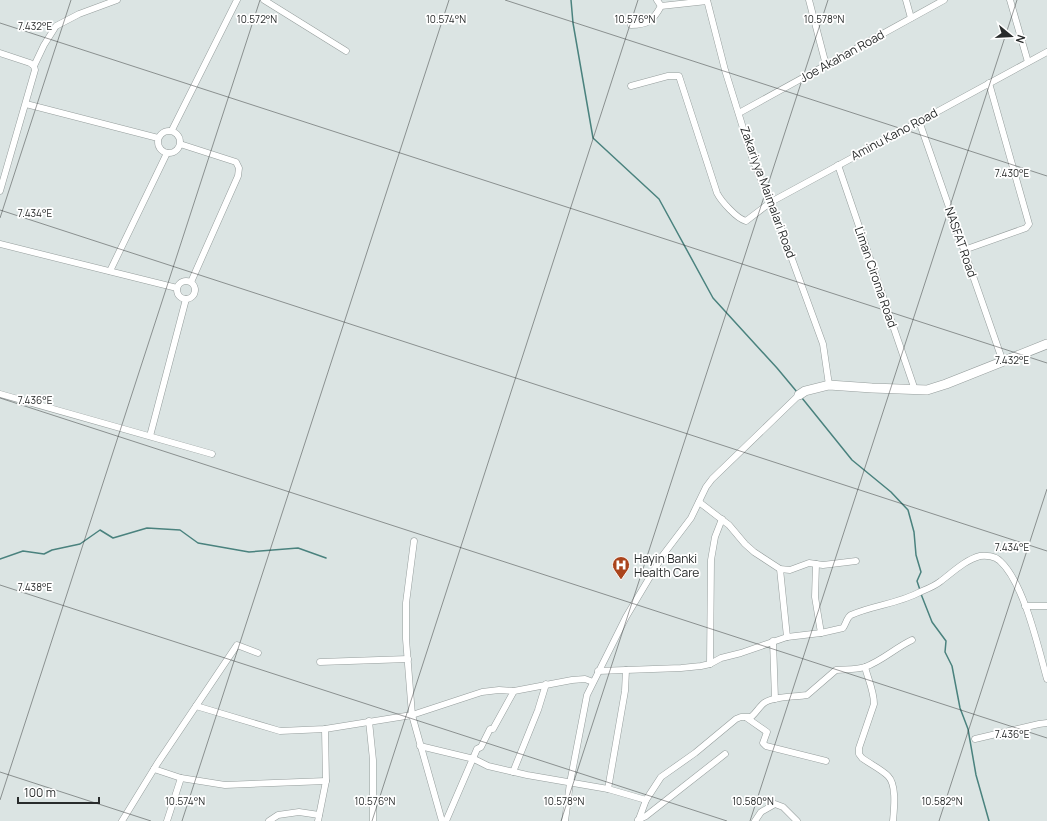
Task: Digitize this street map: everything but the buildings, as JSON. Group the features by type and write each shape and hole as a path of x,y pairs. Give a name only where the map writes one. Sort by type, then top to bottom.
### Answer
{"street":[{"path":"0,191 26,104 35,70 34,66 44,45 56,26 80,14 117,0"},
{"path":"172,130 237,0"},
{"path":"264,0 346,51"},
{"path":"657,0 661,6"},
{"path":"809,0 826,65"},
{"path":"906,0 911,18"},
{"name":"Joe Akahan Road","path":"739,113 944,0"},
{"path":"1010,0 1028,62"},
{"path":"631,25 645,24 651,20 661,6 707,1"},
{"name":"Zakariyya Maimalari Road","path":"707,1 725,70 752,157 771,202 823,344 829,385"},
{"name":"Aminu Kano Road","path":"631,86 668,76 679,76 720,200 743,221 746,221 771,202 1047,52"},
{"path":"0,53 30,63 34,66"},
{"path":"964,250 1026,228 1029,224 989,83"},
{"path":"26,104 158,138"},
{"name":"NASFAT Road","path":"919,121 1002,362"},
{"path":"172,130 177,133 180,138 180,144 175,151 167,153 162,151 159,147 158,138 164,131 172,130"},
{"path":"180,144 236,162 239,168 235,183 191,282"},
{"path":"110,271 167,153"},
{"name":"Liman Ciroma Road","path":"838,165 915,390"},
{"path":"0,244 177,288"},
{"path":"185,281 191,282 194,287 194,292 191,297 186,299 181,298 177,293 177,288 180,283 185,281"},
{"path":"150,436 186,299"},
{"path":"565,821 570,783 587,695 626,616 663,555 691,518 706,487 712,479 801,394 829,385 927,390 1047,344"},
{"path":"0,394 212,454"},
{"path":"699,502 722,519 754,552 780,569 790,570 809,562 823,565 856,561"},
{"path":"710,664 710,560 715,537 722,519"},
{"path":"414,540 406,603 412,715 442,821"},
{"path":"598,671 681,668 710,664 721,658 741,653 787,637 821,633 843,628 849,616 866,608 900,600 919,593 941,581 967,562 980,556 993,556 1000,561 1012,578 1025,606 1047,679"},
{"path":"816,564 815,598 821,633"},
{"path":"780,569 787,637"},
{"path":"1025,606 1047,606"},
{"path":"747,718 755,714 765,702 797,695 807,696 836,670 853,670 865,667 882,659 899,646 912,640"},
{"path":"773,641 775,699"},
{"path":"122,821 154,769 237,645 258,653"},
{"path":"320,662 408,659"},
{"path":"865,667 867,678 874,696 874,704 859,748 860,754 862,758 889,776 892,785 894,804 893,821"},
{"path":"608,790 625,691 626,670"},
{"path":"196,706 280,731 325,729 412,715 482,692 499,690 514,691 572,680 585,679 593,682"},
{"path":"513,772 538,710 546,684"},
{"path":"446,821 477,749 481,746 490,729 493,729 514,691"},
{"path":"638,820 646,800 661,777 696,753 736,718 747,718 767,732 763,743 766,746 826,761"},
{"path":"369,722 373,760 373,821"},
{"path":"975,738 1047,723"},
{"path":"269,821 278,814 299,812 319,818 326,781 325,729"},
{"path":"420,746 474,759 488,766 513,772 608,790 646,800"},
{"path":"638,820 646,816 725,754"},
{"path":"154,769 181,778 225,785 326,781"},
{"path":"168,821 181,778"},
{"path":"755,821 761,812 775,804 783,807 797,821"}],"waterway":[{"path":"571,0 573,23 593,138 659,199 713,298 797,392"},
{"path":"802,398 852,460 891,492 908,510 914,532 916,555 921,572 917,581 920,590"},
{"path":"0,559 23,551 44,554 52,550 80,544 100,530 113,538 147,528 180,530 198,543 249,552 298,548 326,558"},
{"path":"921,594 932,622 946,641 945,652 952,666 960,708 968,729 976,775 989,821"}],"place":[{"name":"Hayin Banki Health Care","path":"621,580"}]}
